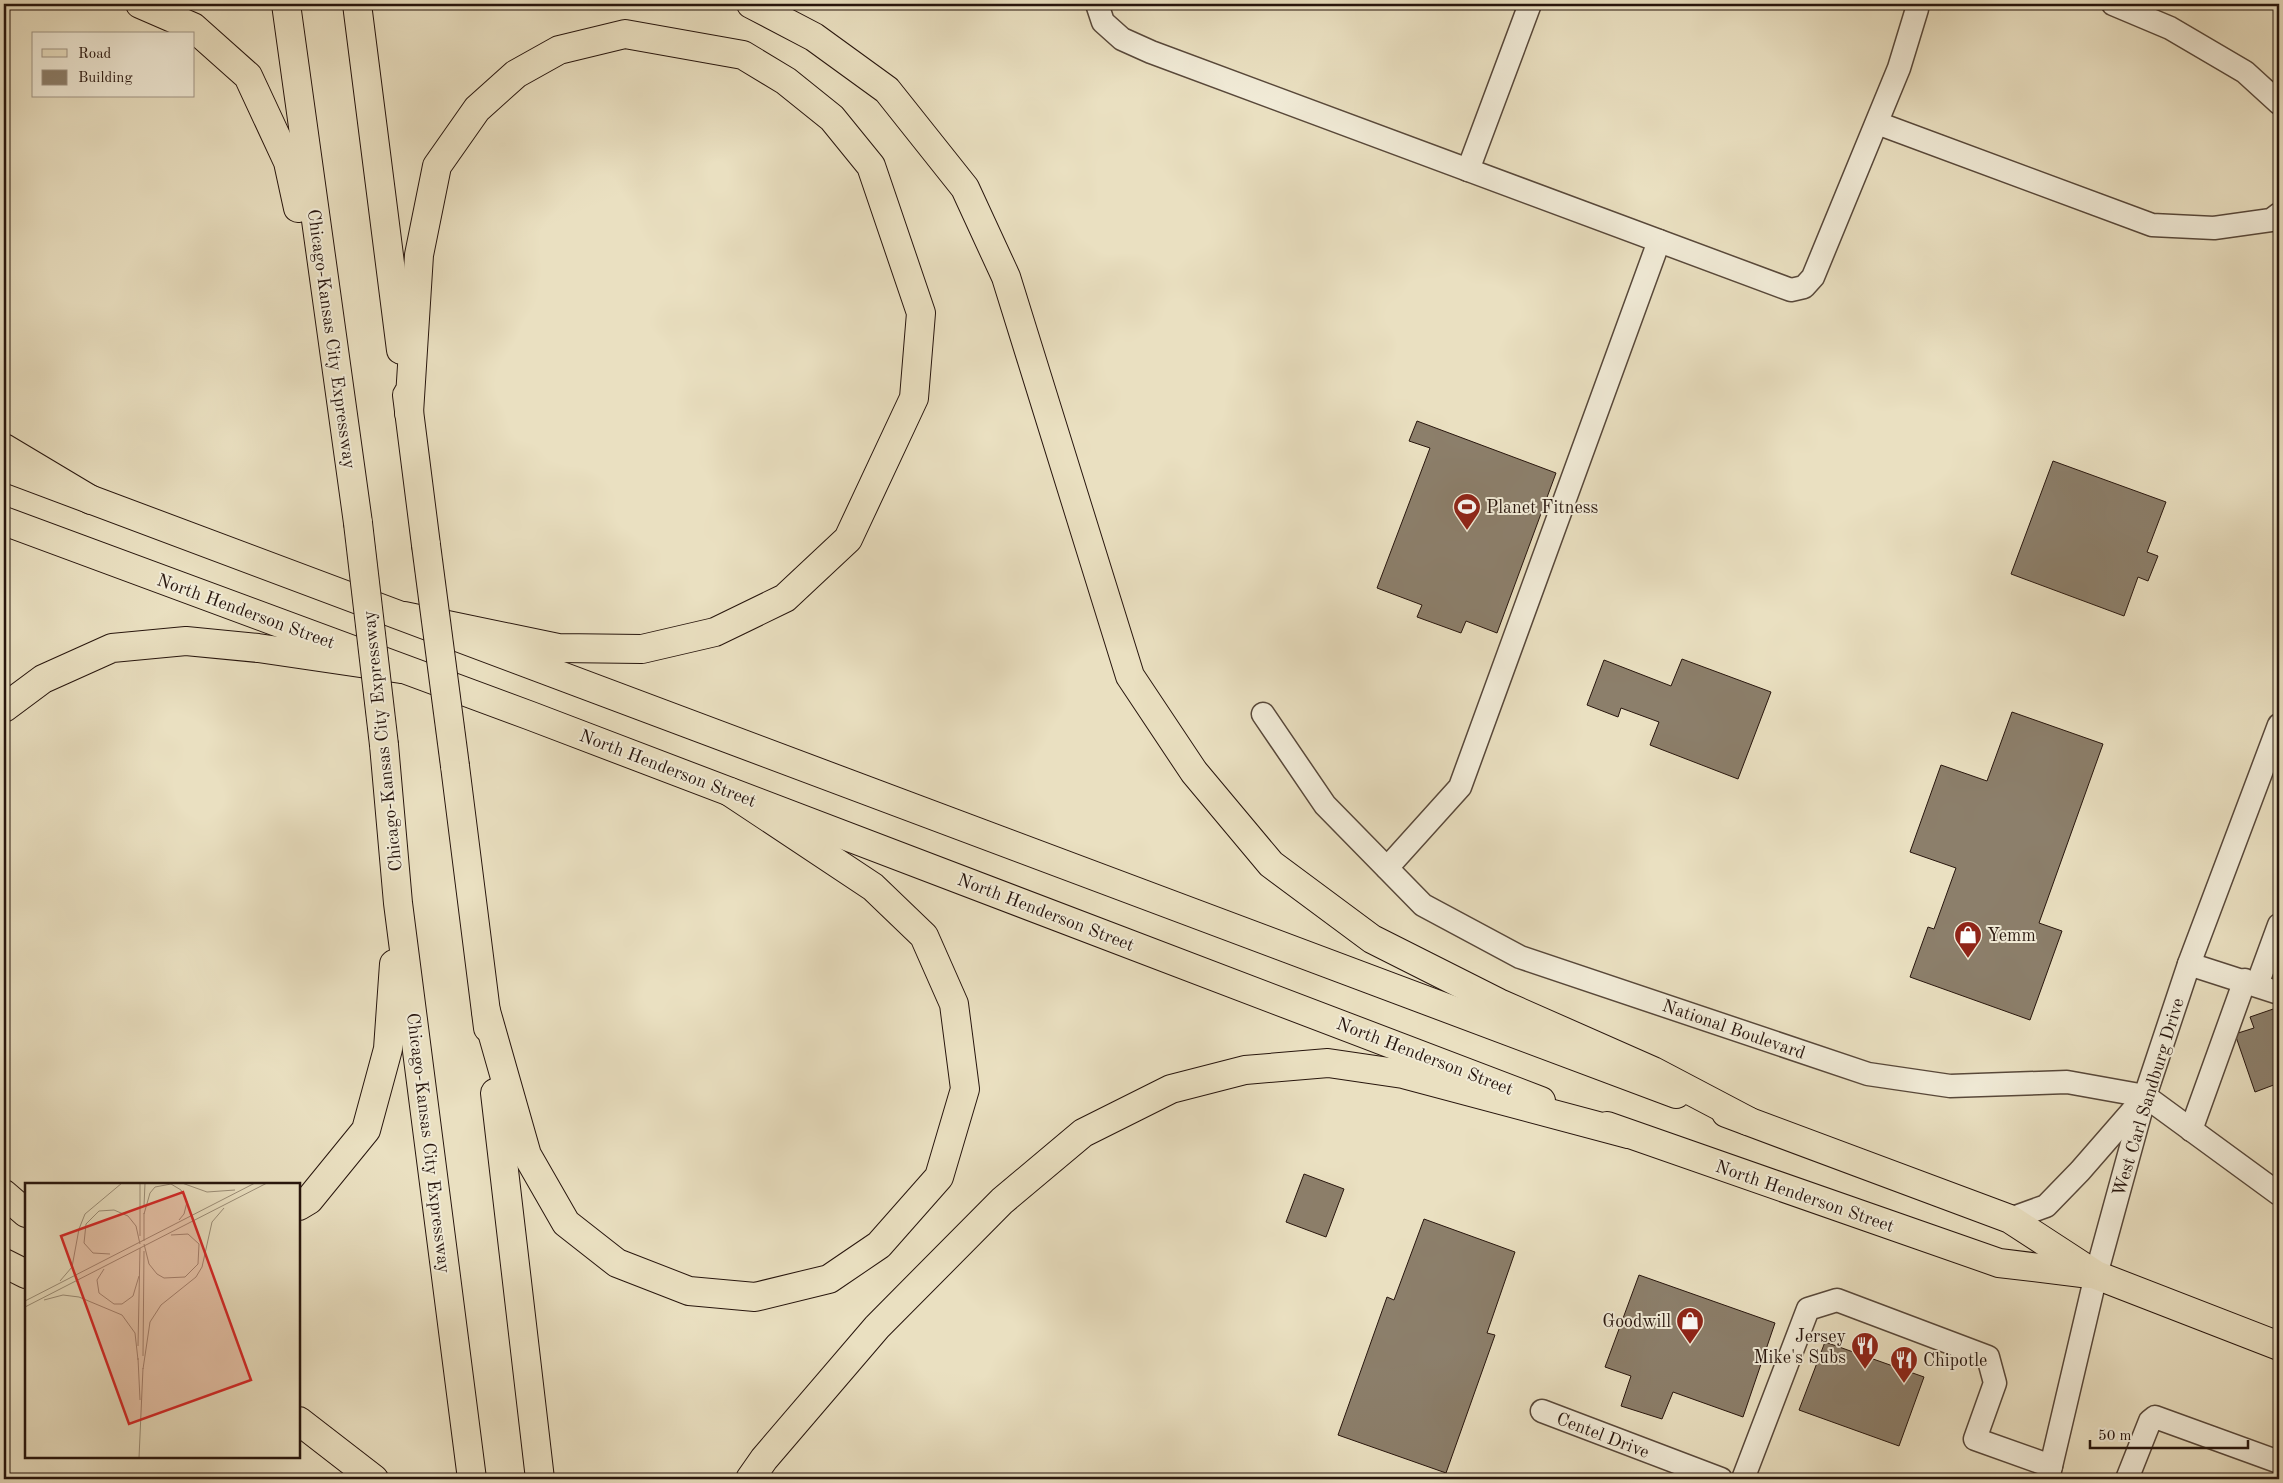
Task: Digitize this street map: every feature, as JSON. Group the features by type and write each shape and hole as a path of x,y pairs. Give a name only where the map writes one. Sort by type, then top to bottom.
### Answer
{"main road":[{"path":"140,4 193,27 248,76 288,162 339,393"},
{"name":"Chicago-Kansas City Expressway","path":"286,4 358,523 384,745 398,903 472,1479"},
{"path":"357,4 486,1011 540,1479"},
{"path":"751,4 814,37 887,90 965,188 1006,277 1130,676 1194,772 1271,864 1372,939 1499,1003 1653,1070 1748,1121"},
{"path":"404,616 558,648 642,649 716,632 785,598 848,539 914,398 922,313 871,166 832,118 786,81 743,55 625,34 559,50 516,74 477,109 437,166 420,254 410,412"},
{"path":"4,448 91,500"},
{"path":"4,467 91,500"},
{"name":"North Henderson Street","path":"91,500 2010,1219 2096,1275 2279,1346"},
{"name":"North Henderson Street","path":"4,520 730,792 1628,1134 1999,1264 2096,1275"},
{"path":"4,708 43,679 112,648 186,641 258,648 401,669"},
{"path":"486,1011 526,1156 566,1223 617,1263 689,1291 755,1297 829,1279 880,1246 939,1177 965,1090 954,1004 924,936 873,887 730,792"},
{"path":"300,1205 309,1200 366,1130 388,1048 398,903"},
{"path":"750,1479 764,1459 877,1327 1002,1201 1083,1133 1171,1090 1245,1070 1328,1063 1403,1074 1628,1134"},
{"path":"4,1194 25,1212"},
{"path":"4,1263 25,1274"},
{"path":"300,1422 374,1479"}],"street":[{"path":"1097,4 1103,22 1122,39 1151,52 1791,290 1804,287 1813,277 1877,123 1910,35 1918,10 1915,4"},
{"path":"1468,170 1530,4"},
{"path":"2114,4 2170,28 2245,72 2279,103"},
{"path":"1877,123 2152,225 2214,228 2271,220 2279,214"},
{"path":"1387,868 1460,787 1659,241"},
{"name":"National Boulevard","path":"1262,714 1325,805 1423,905 1520,957 1868,1074 1950,1086 2067,1082 2145,1096 2279,1194"},
{"name":"West Carl Sandburg Drive","path":"2050,1473 2096,1275 2145,1096 2189,964 2278,732"},
{"path":"2191,1130 2251,983 2279,925"},
{"path":"2189,964 2279,992"},
{"path":"2010,1219 2046,1206 2080,1171 2145,1096"},
{"path":"1743,1479 1808,1309 1837,1300 1988,1357 1996,1383 1975,1439 2050,1473"},
{"name":"Centel Drive","path":"1542,1411 1721,1479"},
{"path":"2133,1478 2150,1421 2155,1417 2279,1462"}],"building":[{"name":"Planet Fitness","path":"1417,421 1556,473 1497,633 1466,621 1461,633 1417,617 1422,605 1377,588 1430,448 1409,441"},
{"path":"2053,461 2166,502 2147,552 2158,556 2148,581 2138,577 2124,616 2011,574"},
{"path":"1682,659 1771,692 1738,779 1650,745 1659,722 1621,708 1618,717 1587,705 1604,660 1671,686"},
{"path":"2012,712 2103,744 2039,923 2062,931 2030,1020 1910,977 1928,927 1934,929 1956,868 1910,852 1941,765 1987,781"},
{"path":"2279,1007 2279,1083 2255,1092 2235,1034 2254,1028 2250,1017"},
{"path":"1304,1174 1344,1189 1326,1237 1286,1222"},
{"path":"1424,1219 1515,1252 1487,1333 1495,1335 1446,1473 1338,1435 1387,1297 1394,1300"},
{"name":"Goodwill","path":"1639,1275 1775,1323 1743,1417 1673,1392 1662,1419 1621,1406 1631,1376 1605,1367"},
{"path":"1825,1342 1924,1377 1899,1446 1799,1410"}],"place":[{"name":"Planet Fitness","path":"1467,531"},
{"name":"Yemm","path":"1968,959"},
{"name":"Goodwill","path":"1690,1345"},
{"name":"Jersey Mike's Subs","path":"1865,1370"},
{"name":"Chipotle","path":"1904,1384"}]}
